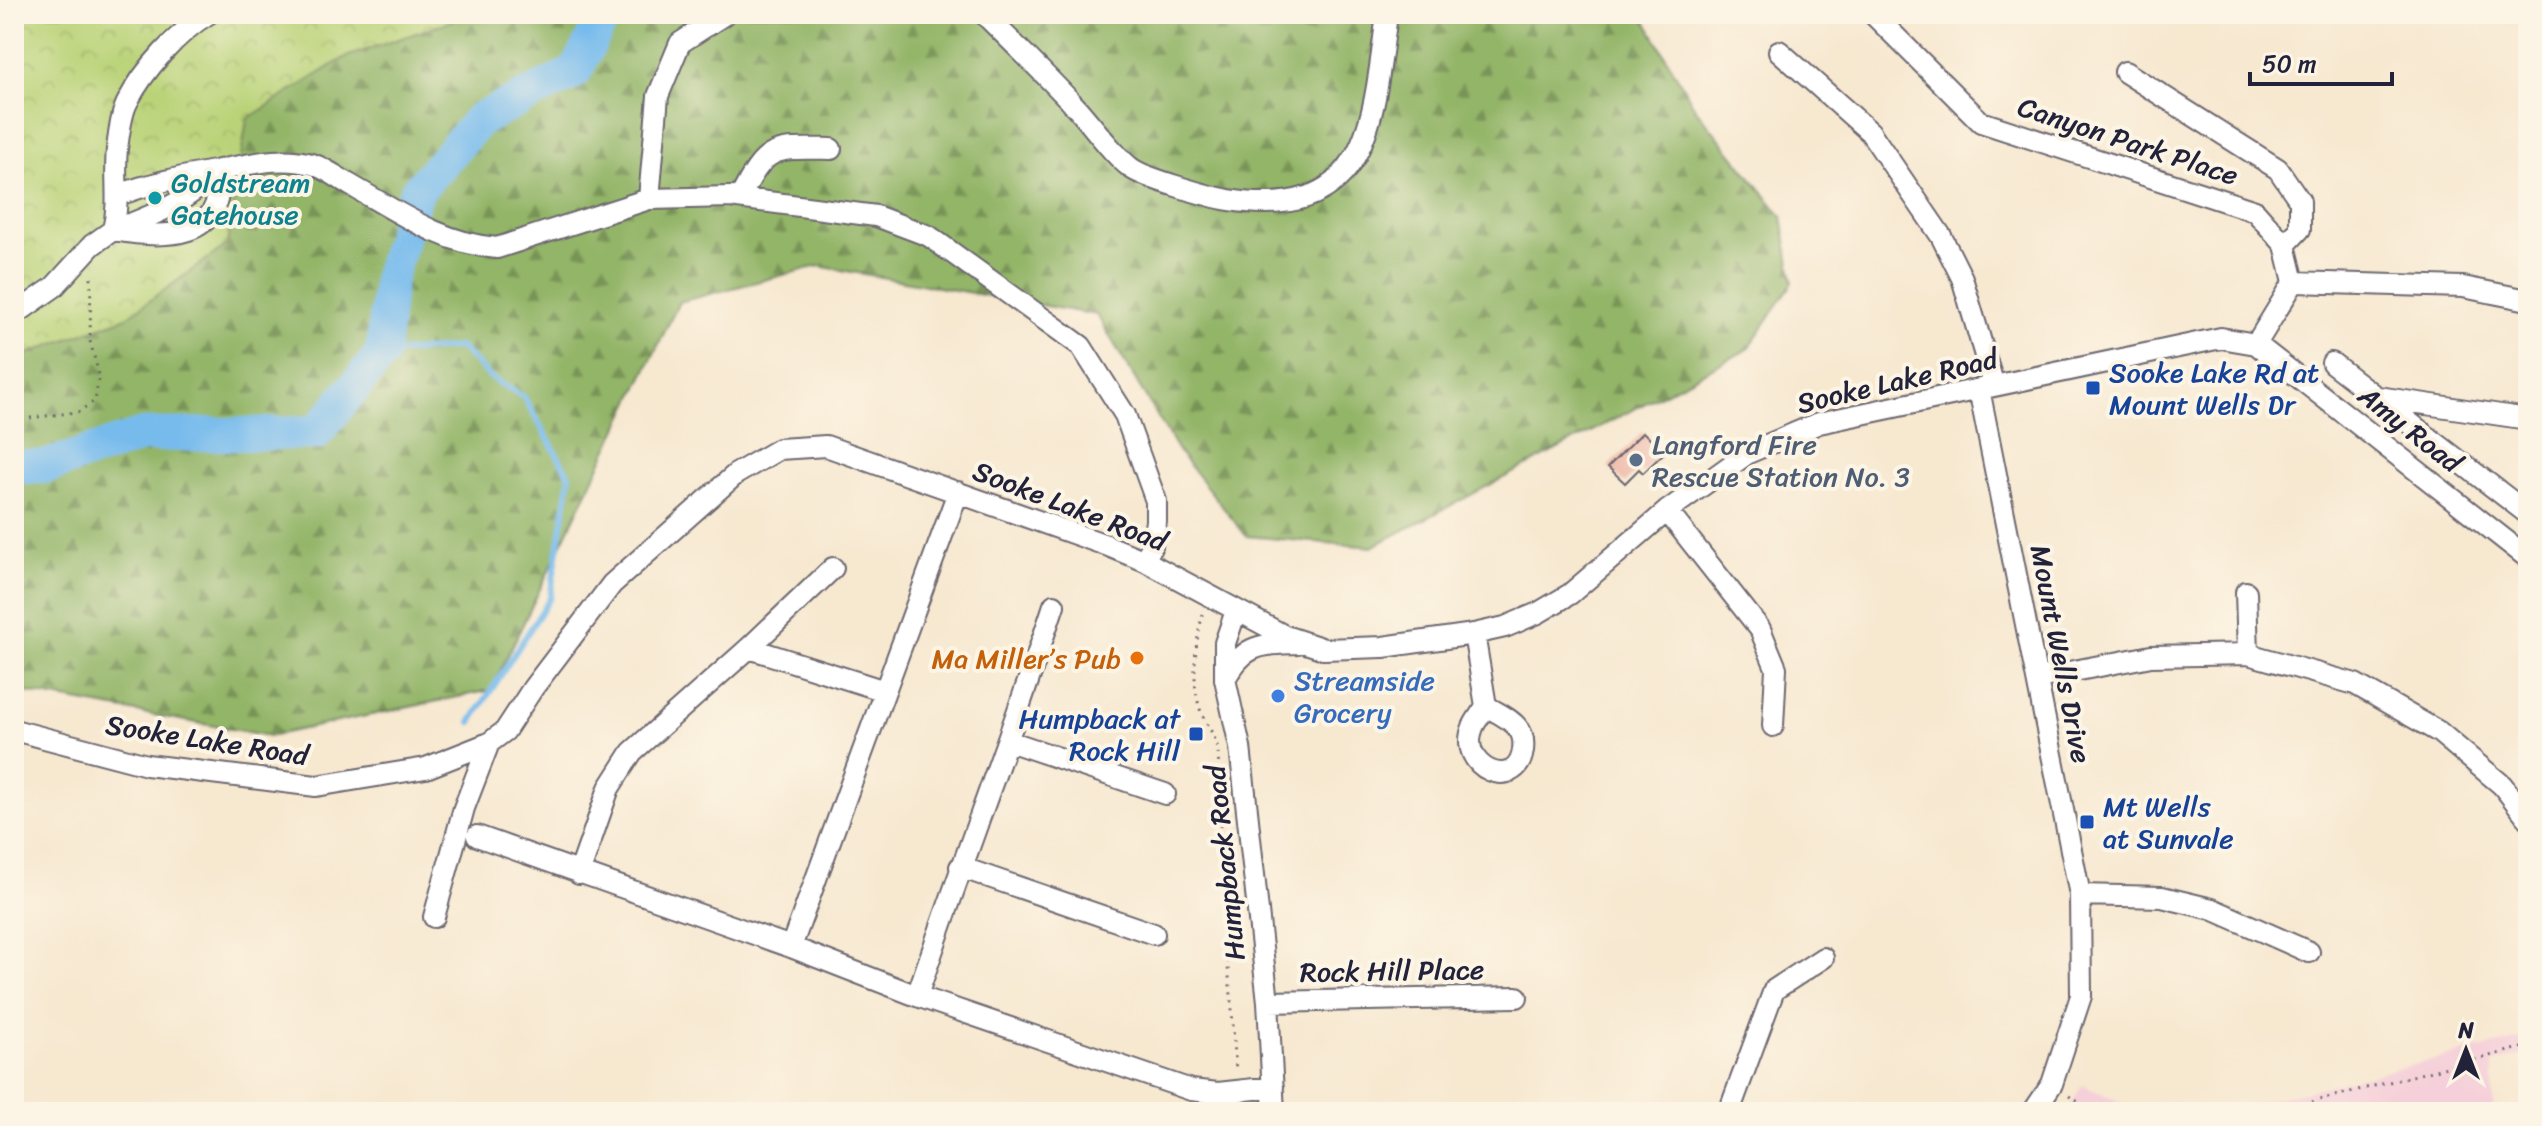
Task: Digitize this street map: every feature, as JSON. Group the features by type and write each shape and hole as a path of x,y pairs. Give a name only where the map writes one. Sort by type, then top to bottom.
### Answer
{"street":[{"path":"113,230 118,212 117,150 126,103 148,69 197,20 208,14"},
{"path":"649,199 658,96 680,43 725,14"},
{"path":"984,14 1132,169 1211,198 1254,204 1293,203 1324,191 1358,155 1375,107 1387,14"},
{"name":"Canyon Park Place","path":"1873,14 1981,122 2255,211 2285,245 2294,282"},
{"name":"Mount Wells Drive","path":"1779,51 1870,132 1941,236 1962,278 1987,388 2080,895 2081,996 2052,1084 2033,1112"},
{"path":"2125,72 2278,169 2300,201 2300,229 2285,245"},
{"path":"740,198 755,167 767,155 789,148 831,149"},
{"path":"118,191 156,173 218,171 252,163 289,160 317,166 416,223 455,241 476,247 497,248 649,199 740,198 876,216 929,236 1081,346 1125,415 1156,501 1152,545 1145,561"},
{"path":"113,230 144,236 174,234 206,221 216,207 220,190 218,171"},
{"path":"14,315 54,287 92,245 113,230 165,211 193,194 218,171"},
{"path":"2256,344 2294,282 2463,287 2528,300"},
{"name":"Sooke Lake Road","path":"14,730 147,765 316,786 426,768 489,743 505,731 533,688 612,584 736,474 779,449 826,446 1106,545 1145,561 1236,611 1303,643 1324,649 1353,650 1474,634 1505,627 1538,613 1570,594 1667,511 1748,453 1819,423 2207,340 2237,339 2256,344"},
{"name":"Amy Road","path":"2256,344 2528,558"},
{"path":"2332,363 2528,514"},
{"path":"2376,397 2528,419"},
{"path":"791,947 958,492"},
{"path":"1667,511 1760,629 1776,668 1773,726"},
{"path":"579,874 609,788 632,752 833,568"},
{"path":"2246,592 2248,654"},
{"path":"917,996 960,867 1009,741 1054,605"},
{"name":"Humpback Road","path":"1236,611 1225,643 1225,679 1240,747 1268,1002 1274,1112"},
{"path":"1474,634 1486,706"},
{"path":"1225,679 1235,661 1251,650 1267,645 1303,643"},
{"path":"749,648 885,691"},
{"path":"2038,678 2151,656 2248,654 2355,684 2439,732 2502,785 2528,818"},
{"path":"1009,741 1165,794"},
{"path":"434,917 464,808 489,743"},
{"path":"477,836 791,947 917,996 1191,1090 1218,1093 1273,1087"},
{"path":"960,867 1154,934"},
{"path":"2080,895 2162,897 2212,909 2309,952"},
{"path":"1729,1112 1774,990 1823,958"},
{"name":"Rock Hill Place","path":"1268,1002 1517,997"}],"path":[{"path":"14,420 78,412 95,401 99,375 90,341 92,245"},
{"path":"1202,616 1196,668 1197,696 1218,750 1226,949 1237,1091"},
{"path":"2273,1112 2528,1046"},
{"path":"2052,1084 2094,1112"}],"shaded area":[{"path":"2528,1037 2528,1054 2493,1063 2493,1112 2220,1112"},
{"path":"2082,1085 2143,1112 2067,1112"}],"green space":[{"path":"14,14 1642,14 1694,107 1782,216 1793,282 1748,349 1372,547 1246,536 1178,451 1097,315 818,266 679,302 491,690 270,736 14,690"},
{"path":"14,14 472,14 346,57 247,119 227,245 127,317 14,359"}],"building":[{"name":"Langford Fire Rescue Station No. 3","path":"1643,432 1664,453 1643,473 1639,469 1625,483 1608,467"}],"waterway":[{"path":"14,467 44,467 143,435 316,433 382,354 390,277 416,192 479,120 575,72 605,14"},
{"path":"382,354 460,347 491,378 524,397 570,477 550,598 471,722"}],"place":[{"name":"Goldstream Gatehouse","path":"155,198"},
{"name":"Sooke Lake Rd at Mount Wells Dr","path":"2093,388"},
{"name":"Langford Fire Rescue Station No. 3","path":"1636,460"},
{"name":"Ma Miller’s Pub","path":"1137,658"},
{"name":"Streamside Grocery","path":"1278,696"},
{"name":"Humpback at Rock Hill","path":"1196,734"},
{"name":"Mt Wells at Sunvale","path":"2087,822"}]}
